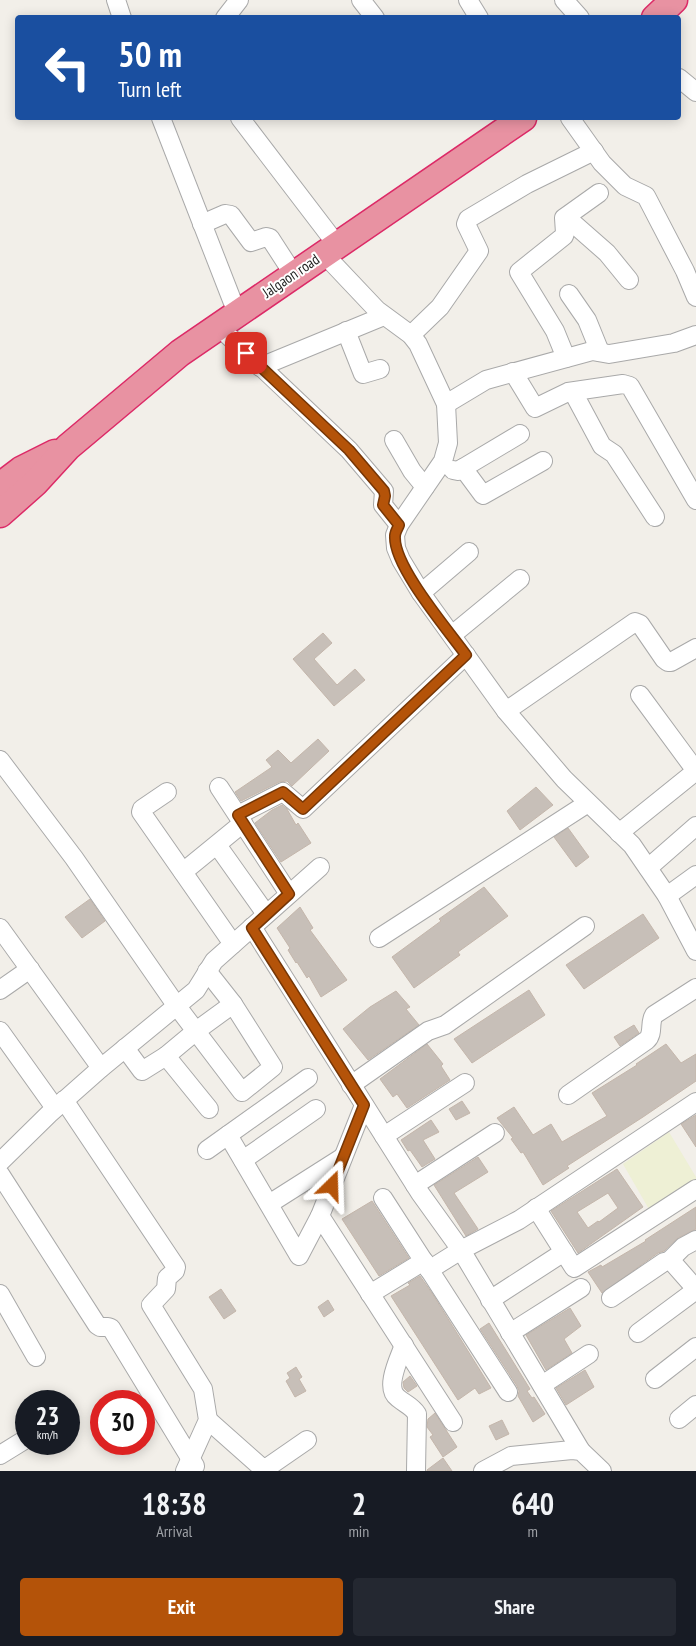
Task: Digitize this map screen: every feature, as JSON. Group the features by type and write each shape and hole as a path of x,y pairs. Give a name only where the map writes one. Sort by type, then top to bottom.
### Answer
{"highway":[{"path":"658,15 674,0"},
{"name":"Jalgaon road","path":"0,514 35,484 68,446 180,353 520,120"},
{"name":"Jalgaon road","path":"0,486 21,470 68,446"}],"street":[{"path":"116,0 121,15"},
{"path":"228,15 239,0"},
{"path":"361,0 373,15"},
{"path":"468,0 477,15"},
{"path":"564,0 577,15"},
{"path":"681,80 696,92"},
{"path":"162,120 202,224 228,320 260,367 354,456 384,491 383,505 399,525"},
{"path":"241,120 331,249 384,316 411,336 418,344 446,404 448,443 443,461 399,525 395,535 396,548 401,560 421,593 506,711 564,779 632,845 694,940"},
{"path":"571,120 602,162 623,184 646,196 694,289"},
{"path":"411,336 440,307 479,250 466,224 468,219 527,184 594,151"},
{"path":"566,358 555,331 519,272 564,236 566,233 564,220 566,217 599,193"},
{"path":"202,224 225,214 231,215 251,242 266,236 270,238 294,275"},
{"path":"566,217 607,253 629,280"},
{"path":"569,294 587,320 600,352"},
{"path":"260,367 384,316"},
{"path":"346,331 363,374 380,369"},
{"path":"446,404 486,380 592,350 609,354 679,342 696,335"},
{"path":"513,372 536,408 565,393 623,384 630,386 696,500"},
{"path":"573,392 602,446 614,454 655,517"},
{"path":"443,461 456,471 520,434"},
{"path":"394,440 413,473 425,487"},
{"path":"463,468 483,495 543,460"},
{"path":"421,593 469,552"},
{"path":"452,635 520,580"},
{"path":"506,711 635,622 640,624 668,662 696,648"},
{"path":"183,872 217,845 241,819 283,792 303,809 466,655"},
{"path":"619,833 696,771 640,695"},
{"path":"0,760 74,858 176,1005 242,1092 273,1067 233,1004 207,971"},
{"path":"220,787 289,894"},
{"path":"167,792 142,809 142,812 233,944"},
{"path":"379,938 588,803"},
{"path":"648,868 696,826"},
{"path":"217,845 266,914"},
{"path":"191,1467 111,1328 97,1325 1,1161 100,1068 196,990 214,961 320,867"},
{"path":"667,896 696,875"},
{"path":"351,1085 428,1031 446,1025 585,926"},
{"path":"0,928 100,1068"},
{"path":"252,928 351,1085 460,1250 581,1451 602,1471"},
{"path":"0,990 30,969"},
{"path":"568,1095 648,1040 651,1035 652,1018 696,988"},
{"path":"125,1048 142,1071 166,1056 233,1004"},
{"path":"0,1032 60,1104 176,1267 175,1271 167,1278 165,1291 152,1305 203,1389 208,1420 191,1467"},
{"path":"166,1056 209,1109"},
{"path":"207,1150 308,1078"},
{"path":"384,1136 465,1083"},
{"path":"370,1294 519,1220 696,1102"},
{"path":"228,1135 299,1256 320,1216 364,1105"},
{"path":"243,1160 316,1109"},
{"path":"415,1184 495,1133"},
{"path":"269,1204 343,1157"},
{"path":"536,1208 574,1268 696,1189"},
{"path":"383,1198 508,1392"},
{"path":"320,1216 453,1422"},
{"path":"611,1298 664,1262 668,1262 683,1248 696,1240"},
{"path":"490,1300 564,1252"},
{"path":"638,1333 696,1290 673,1264 668,1262"},
{"path":"510,1333 581,1288"},
{"path":"0,1294 36,1358"},
{"path":"404,1346 393,1374 392,1389 396,1397 414,1409 417,1414 416,1471"},
{"path":"655,1379 696,1347"},
{"path":"542,1385 589,1354"},
{"path":"679,1419 696,1404"},
{"path":"208,1420 261,1467 268,1467 307,1440"},
{"path":"0,1455 15,1446"},
{"path":"484,1471 511,1456 572,1450 581,1451"},
{"path":"0,1466 3,1471"}],"green space":[{"path":"669,1132 696,1177 696,1181 650,1211 623,1164"}],"building":[{"path":"323,633 332,643 314,659 337,685 355,669 365,680 334,706 293,659"},
{"path":"318,739 329,751 292,786 287,781 279,782 241,801 235,792 272,767 266,760 278,750 291,763"},
{"path":"536,787 553,805 520,830 507,811"},
{"path":"282,805 287,809 296,825 298,823 311,843 281,862 255,823"},
{"path":"568,828 589,857 576,867 554,837"},
{"path":"484,887 508,916 458,952 460,955 414,988 392,957 441,921 439,919"},
{"path":"90,899 105,921 82,938 65,917"},
{"path":"300,907 313,928 310,930 347,980 321,997 309,976 307,978 296,963 288,950 290,948 277,928"},
{"path":"643,914 659,938 584,989 566,965"},
{"path":"529,990 545,1015 472,1063 454,1039"},
{"path":"396,991 410,1007 406,1009 419,1025 368,1060 343,1029 370,1007"},
{"path":"634,1025 639,1033 620,1046 614,1037"},
{"path":"427,1044 443,1064 441,1066 450,1080 407,1108 397,1094 393,1097 380,1079"},
{"path":"666,1044 681,1063 696,1054 696,1081 567,1166 569,1168 543,1185 523,1152 521,1153 511,1139 513,1138 497,1118 514,1107 533,1135 551,1124 562,1142 607,1116 592,1093"},
{"path":"462,1101 470,1113 456,1120 449,1109"},
{"path":"696,1115 696,1147 681,1124"},
{"path":"431,1120 439,1132 423,1140 435,1159 422,1167 401,1140"},
{"path":"478,1157 488,1172 454,1193 478,1229 466,1236 434,1185"},
{"path":"617,1169 643,1207 578,1253 551,1211","holes":["608,1193 618,1208 588,1228 577,1212"]},
{"path":"372,1201 409,1258 379,1276 342,1219"},
{"path":"696,1207 696,1229 678,1238 664,1251 658,1253 602,1293 588,1272 601,1265 602,1267 646,1241"},
{"path":"420,1276 491,1388 479,1394 475,1388 458,1400 391,1296 410,1285 408,1283"},
{"path":"221,1289 236,1311 224,1319 209,1297"},
{"path":"328,1300 334,1310 324,1317 318,1307"},
{"path":"570,1308 581,1326 564,1339 572,1353 546,1370 526,1335"},
{"path":"489,1323 530,1389 527,1391 532,1398 534,1397 545,1414 533,1422 518,1396 517,1386 480,1329"},
{"path":"296,1367 302,1377 299,1379 306,1391 295,1397 286,1381 290,1378 287,1373"},
{"path":"585,1370 594,1387 566,1405 556,1388"},
{"path":"410,1376 417,1386 408,1392 404,1388 403,1382"},
{"path":"435,1413 457,1447 443,1457 430,1437 433,1435 427,1427 428,1419"},
{"path":"502,1420 509,1434 496,1440 489,1426"},
{"path":"443,1458 452,1471 427,1471 427,1470"}],"route":[{"path":"246,353 349,450 384,491 383,505 399,525 395,535 396,548 401,560 421,593 466,655 303,809 283,792 238,815 289,894 252,928 364,1105 332,1186"}]}
